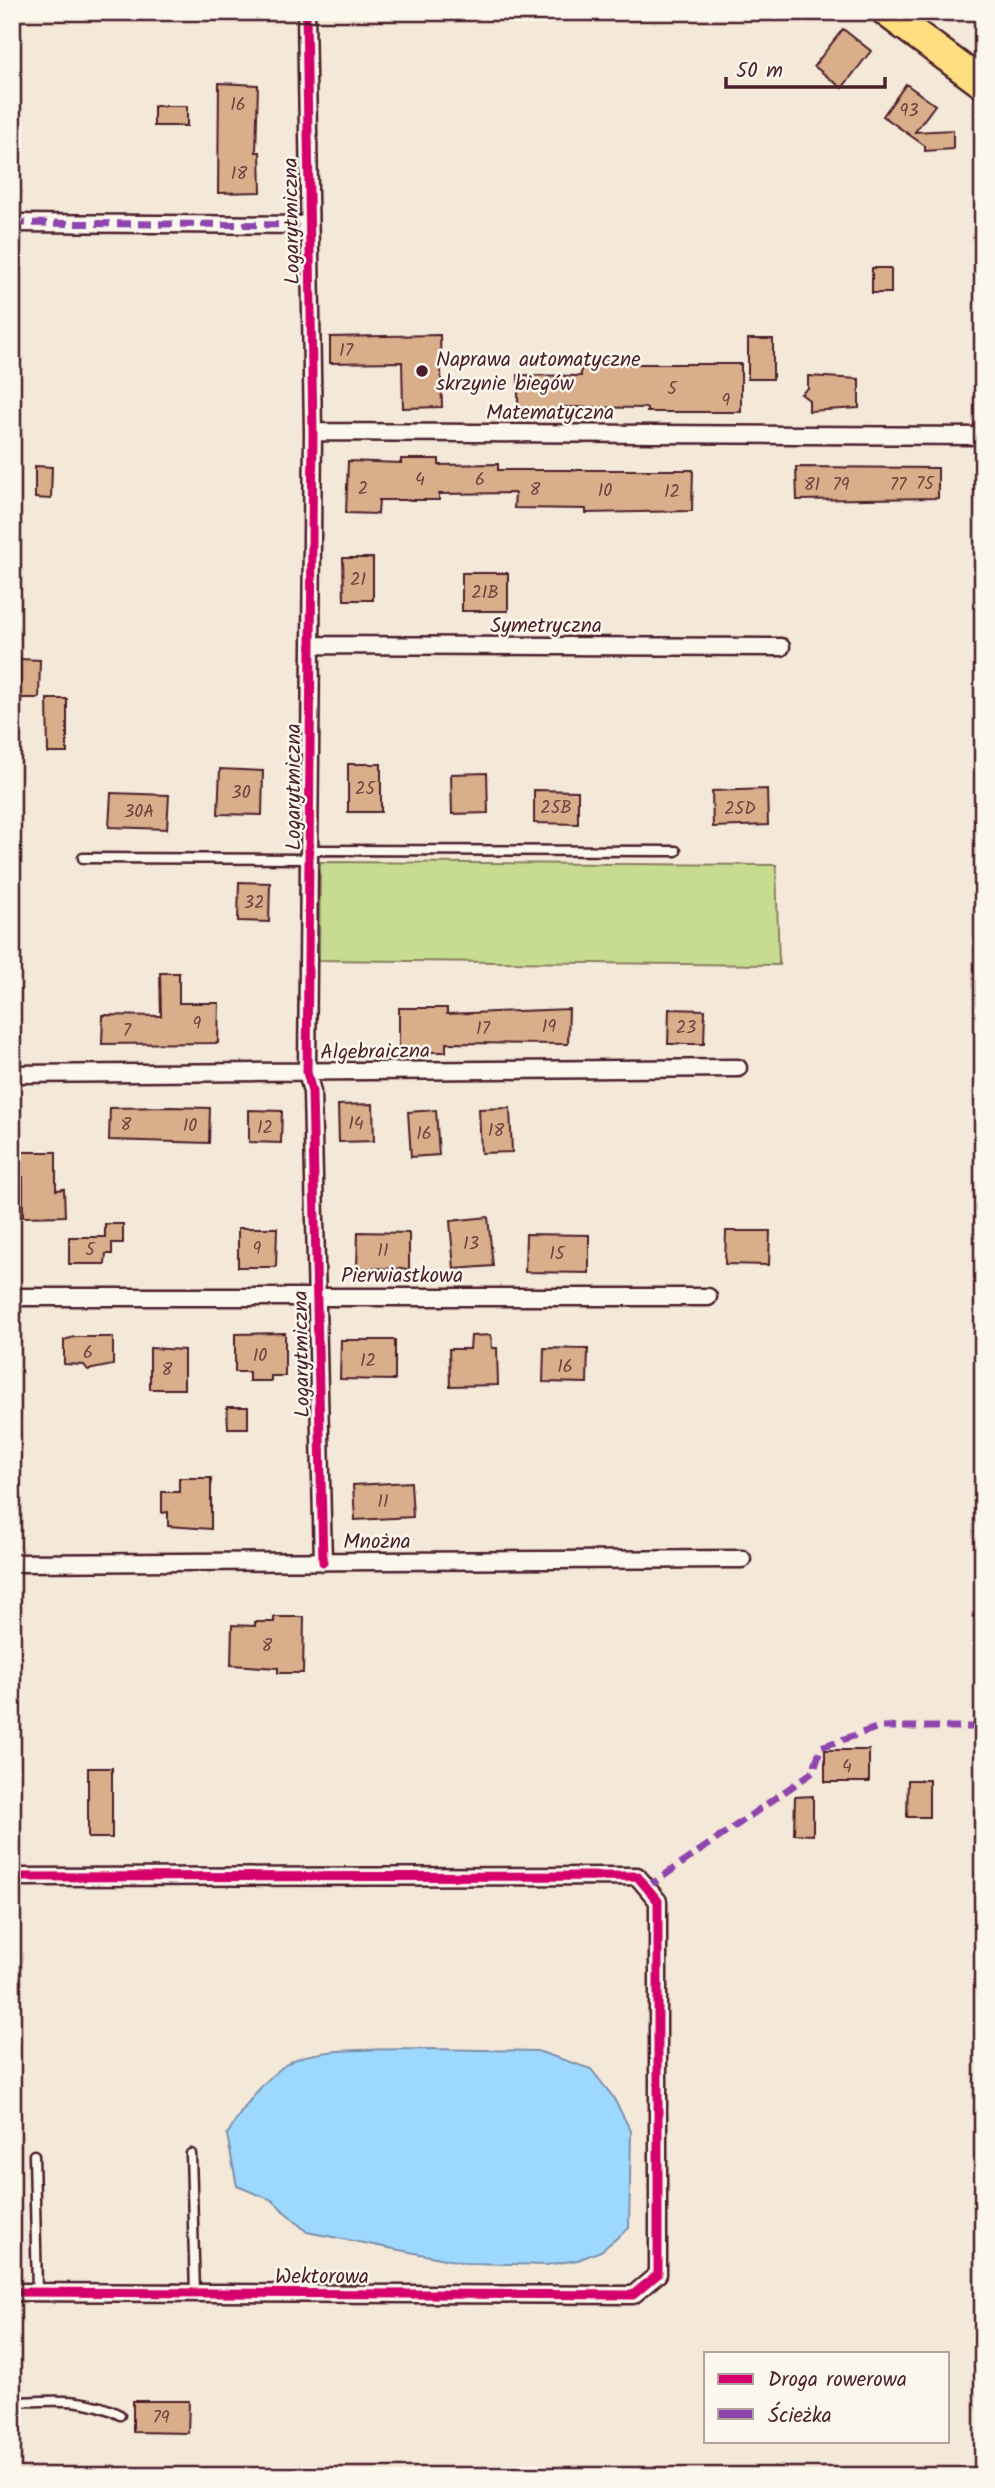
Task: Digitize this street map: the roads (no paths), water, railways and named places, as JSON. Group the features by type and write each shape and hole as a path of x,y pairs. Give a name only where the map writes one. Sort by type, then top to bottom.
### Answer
{"highway":[{"path":"887,12 983,84"}],"street":[{"name":"Logarytmiczna","path":"306,12 313,432 307,1072 312,1092 323,1562"},
{"path":"12,223 309,225"},
{"name":"Matematyczna","path":"313,432 983,436"},
{"name":"Symetryczna","path":"312,645 781,647"},
{"name":"Algebraiczna","path":"12,1073 738,1068"},
{"name":"Pierwiastkowa","path":"12,1297 708,1297"},
{"name":"Mnożna","path":"12,1563 742,1559"},
{"name":"Wektorowa","path":"12,1877 637,1877 658,1901 658,2274 632,2295 12,2292"}],"lane":[{"path":"83,858 676,851"},
{"path":"191,2154 195,2293"},
{"path":"34,2155 37,2292"},
{"path":"12,2402 77,2400 99,2404 120,2415"}],"water":[{"path":"429,2049 537,2051 591,2069 613,2097 631,2131 629,2228 601,2251 578,2260 546,2265 466,2263 307,2232 272,2200 237,2186 227,2135 254,2095 281,2068 290,2062 319,2053"}],"place":[{"name":"Naprawa automatyczne skrzynie biegów","path":"422,371"}]}
